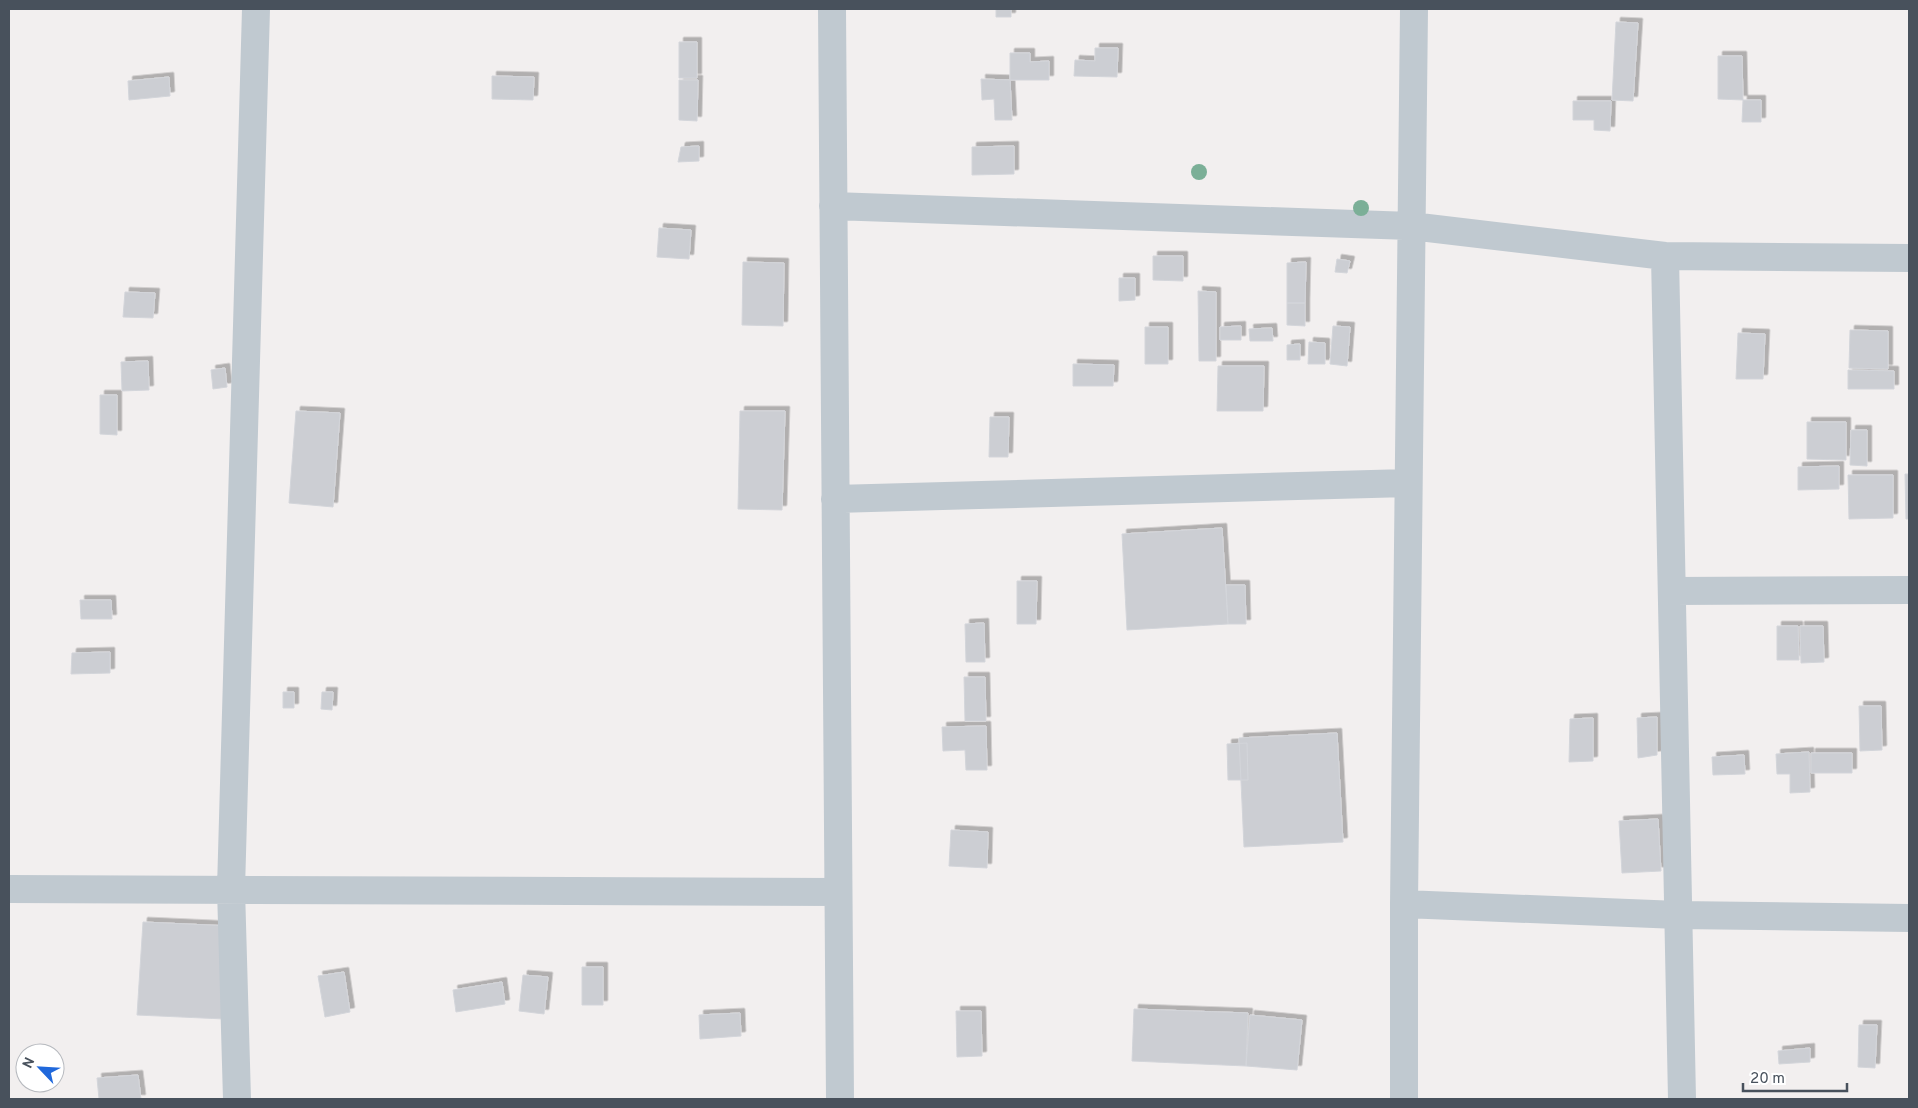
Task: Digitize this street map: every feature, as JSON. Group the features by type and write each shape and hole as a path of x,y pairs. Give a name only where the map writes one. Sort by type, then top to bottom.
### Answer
{"street":[{"path":"238,1099 231,889 256,9"},
{"path":"832,9 840,1099"},
{"path":"1404,1099 1404,904 1414,9"},
{"path":"833,206 1411,226 1665,256 1909,258"},
{"path":"1665,256 1682,1099"},
{"path":"835,499 1408,483"},
{"path":"1672,591 1909,590"},
{"path":"9,889 838,892"},
{"path":"1404,904 1678,915 1909,918"}],"building":[{"path":"996,9 1011,9 1011,17 996,17"},
{"path":"1616,22 1638,23 1633,101 1612,100"},
{"path":"679,42 697,42 697,78 679,78"},
{"path":"1095,48 1118,48 1117,77 1074,76 1075,60 1095,61"},
{"path":"1010,53 1030,53 1030,62 1049,61 1049,80 1010,80"},
{"path":"1718,56 1742,56 1743,100 1718,99"},
{"path":"492,76 534,77 533,100 492,99"},
{"path":"169,77 170,96 129,100 128,81"},
{"path":"981,79 1010,80 1012,120 995,120 994,99 982,100"},
{"path":"679,80 698,80 697,121 679,120"},
{"path":"1743,100 1761,100 1761,122 1742,122"},
{"path":"1573,101 1611,101 1610,131 1594,130 1594,120 1573,120"},
{"path":"699,146 699,161 678,162 681,147"},
{"path":"1014,146 1014,174 972,175 972,147"},
{"path":"659,228 691,230 689,259 657,257"},
{"path":"1153,256 1183,256 1183,281 1153,280"},
{"path":"1337,259 1350,261 1347,273 1335,272"},
{"path":"743,262 784,263 783,326 742,325"},
{"path":"1306,262 1305,303 1287,303 1287,263"},
{"path":"1119,278 1135,278 1135,300 1119,301"},
{"path":"1198,291 1216,292 1216,361 1199,361"},
{"path":"125,292 155,293 153,318 123,317"},
{"path":"1287,303 1305,303 1305,326 1287,325"},
{"path":"1241,326 1241,340 1220,340 1220,327"},
{"path":"1333,326 1350,327 1347,366 1330,364"},
{"path":"1145,327 1168,327 1168,364 1145,364"},
{"path":"1272,328 1273,341 1250,341 1249,329"},
{"path":"1850,330 1888,331 1888,369 1849,368"},
{"path":"1738,333 1765,334 1763,379 1736,379"},
{"path":"1309,342 1325,343 1325,364 1308,364"},
{"path":"1300,344 1300,360 1287,360 1287,345"},
{"path":"148,361 149,390 122,391 121,362"},
{"path":"1073,364 1114,365 1113,386 1073,386"},
{"path":"1218,366 1264,366 1263,411 1217,411"},
{"path":"225,368 227,387 213,389 211,370"},
{"path":"1848,370 1894,371 1894,389 1848,389"},
{"path":"100,395 117,395 117,435 100,434"},
{"path":"296,411 340,413 333,507 289,503"},
{"path":"740,411 785,411 782,510 738,509"},
{"path":"990,417 1009,417 1008,457 989,457"},
{"path":"1807,422 1846,422 1846,460 1807,459"},
{"path":"1851,430 1867,430 1867,466 1850,465"},
{"path":"1839,466 1839,489 1798,490 1798,467"},
{"path":"1905,474 1909,474 1909,519 1906,519"},
{"path":"1848,475 1893,475 1893,518 1849,519"},
{"path":"1222,528 1228,624 1127,630 1122,534"},
{"path":"1017,581 1037,581 1036,624 1017,624"},
{"path":"1226,585 1245,585 1246,624 1228,624"},
{"path":"80,600 111,600 112,619 81,619"},
{"path":"984,623 985,662 966,662 965,624"},
{"path":"1777,626 1798,626 1799,660 1777,660"},
{"path":"1800,626 1823,626 1824,662 1801,663"},
{"path":"110,652 110,673 71,674 72,653"},
{"path":"964,677 985,677 986,721 965,721"},
{"path":"283,692 294,692 294,708 283,708"},
{"path":"322,692 333,692 332,710 321,709"},
{"path":"1859,706 1881,706 1882,750 1860,751"},
{"path":"1657,717 1657,755 1638,758 1637,718"},
{"path":"1593,718 1593,761 1569,762 1570,719"},
{"path":"986,726 987,770 966,770 965,750 943,751 942,727"},
{"path":"1337,733 1343,842 1244,847 1239,738"},
{"path":"1247,743 1248,780 1228,780 1227,744"},
{"path":"1809,752 1810,792 1790,793 1790,774 1777,774 1776,754"},
{"path":"1811,753 1852,753 1852,773 1811,773"},
{"path":"1744,755 1745,774 1713,775 1712,757"},
{"path":"1658,819 1661,871 1622,873 1619,821"},
{"path":"951,830 988,832 987,868 949,866"},
{"path":"143,922 230,926 224,1019 137,1015"},
{"path":"582,967 603,967 603,1005 582,1005"},
{"path":"344,972 350,1012 325,1017 318,976"},
{"path":"523,975 548,977 544,1014 519,1011"},
{"path":"502,982 505,1004 456,1012 453,990"},
{"path":"1134,1009 1248,1013 1246,1066 1132,1061"},
{"path":"956,1011 981,1011 982,1056 957,1057"},
{"path":"740,1013 741,1036 700,1039 699,1015"},
{"path":"1250,1015 1302,1020 1297,1070 1246,1066"},
{"path":"1859,1025 1877,1025 1875,1068 1858,1067"},
{"path":"1810,1048 1810,1062 1779,1064 1778,1051"},
{"path":"138,1075 141,1099 99,1099 97,1078"}]}
